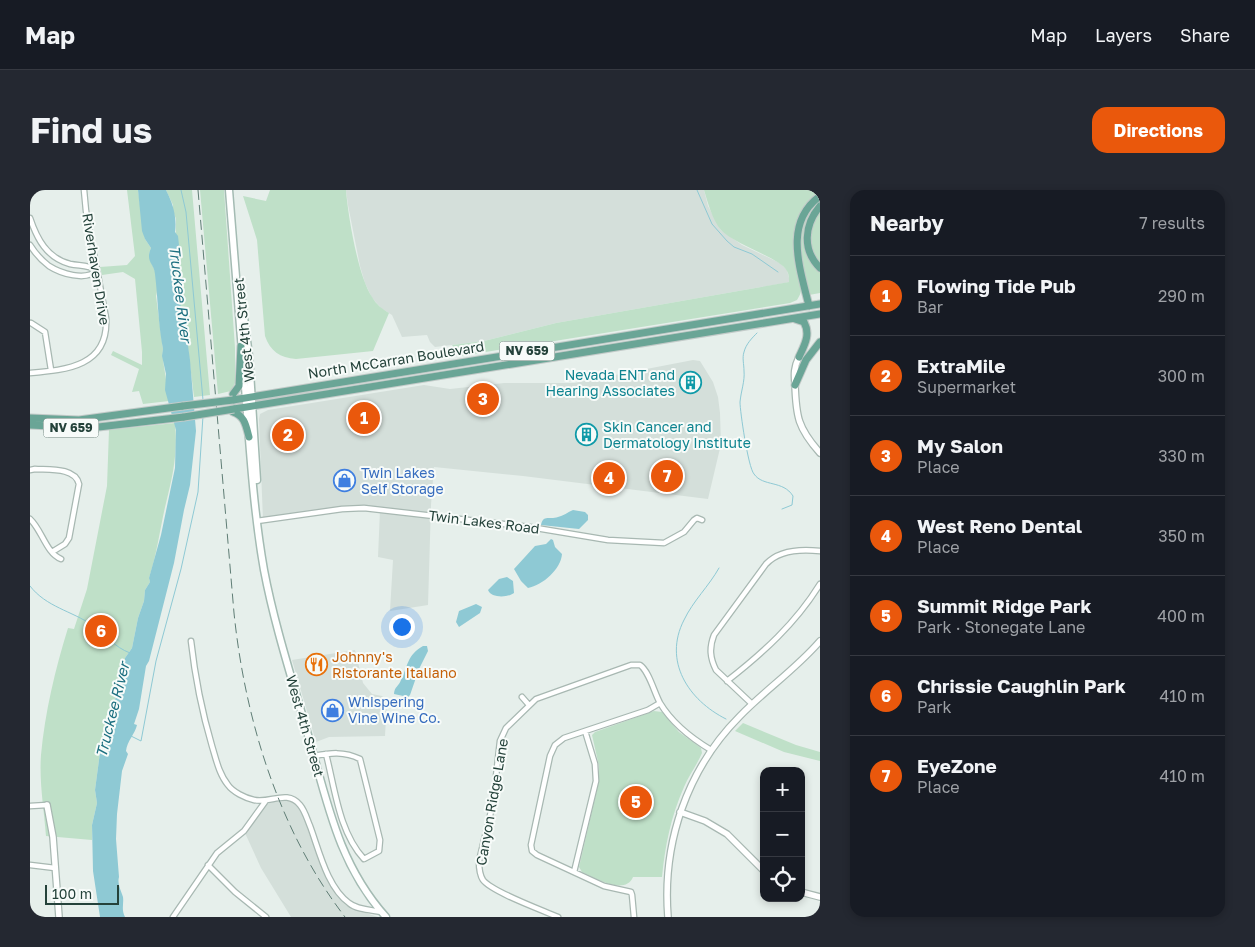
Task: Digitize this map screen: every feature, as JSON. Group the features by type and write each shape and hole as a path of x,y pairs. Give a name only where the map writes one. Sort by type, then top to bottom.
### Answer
{"main road":[{"name":"West 4th Street","path":"229,190 241,346 256,460 257,521"},
{"path":"809,306 797,254 796,235 804,214 820,196"},
{"path":"820,206 812,218 807,237 811,256 820,268"},
{"name":"West 4th Street","path":"232,228 247,339 249,397"},
{"name":"North McCarran Boulevard","path":"30,418 79,420 208,403 233,397 249,397 820,304"},
{"name":"North McCarran Boulevard","path":"30,425 73,428 234,410 820,314"},
{"path":"785,320 797,319 804,322 806,326 806,342 798,357"},
{"path":"795,385 806,360 820,342"},
{"path":"233,397 239,386 241,346"},
{"path":"416,369 418,380"},
{"name":"West 4th Street","path":"250,407 249,436 257,521 271,603 337,835 359,882 384,915"},
{"path":"234,410 245,420 249,436"}],"street":[{"name":"Riverhaven Drive","path":"84,190 106,327 101,346"},
{"path":"30,218 41,243 53,256 66,262 89,266 97,270 94,274 88,276 79,276 59,271 41,259 30,245"},
{"path":"32,324 45,332 48,341 51,370"},
{"path":"30,373 80,365 101,346 106,349"},
{"path":"798,357 794,372 794,401 798,419 805,433 820,453"},
{"path":"30,470 70,473 74,474 78,480 69,538 53,554"},
{"name":"Twin Lakes Road","path":"257,521 342,509 364,508 530,527 608,540 664,543 684,532 694,520 698,518 702,520"},
{"path":"30,519 53,554 61,559"},
{"path":"752,704 716,670 711,656 712,641 718,629 774,556 804,550 820,551"},
{"path":"727,681 782,633 801,612 820,584"},
{"path":"191,641 205,720 220,772 228,786 252,799 265,801 283,796 297,802 306,815 324,866 340,894 349,904 384,915"},
{"path":"668,917 668,865 680,812 692,782 711,750 735,721 798,665 820,641"},
{"name":"Canyon Ridge Lane","path":"558,917 494,889 483,879 480,872 479,861 493,803 500,741 506,728 536,699 630,665 640,665 645,669 660,703"},
{"path":"522,697 529,705"},
{"path":"634,917 631,892 609,888 532,851 532,841 552,750 559,741 648,710 660,703 679,727 711,750"},
{"path":"574,872 596,781 595,764 584,731"},
{"path":"314,756 337,752 353,755 360,759 380,840 380,851 364,860 354,849 343,820 326,754"},
{"path":"173,917 208,865 218,853 244,831 265,801"},
{"path":"30,806 47,805 53,837 59,917"},
{"path":"680,812 706,821 727,834 760,866"},
{"path":"30,865 55,868"},
{"path":"208,865 235,892 266,917"},
{"path":"805,893 820,897"}],"shaded area":[{"path":"346,190 704,190 708,206 721,230 742,245 780,263 787,270 790,282 556,323 484,341 435,347 427,335 402,337 392,315 382,309 372,298 360,266"},
{"path":"693,360 700,361 713,382 718,397 720,413 721,444 708,499 434,467 428,605 390,611 393,560 378,557 380,510 364,508 263,520 259,419 260,414 268,410 424,385 450,389 504,383 574,383"},
{"path":"355,650 363,683 372,694 382,696 387,701 385,736 329,737 316,742 292,660"},
{"path":"282,799 298,806 323,872 339,897 354,909 378,917 291,917 261,868 245,833 267,804"}],"green space":[{"path":"127,190 138,190 145,239 151,248 150,258 156,276 156,296 169,401 143,404 139,391 132,392 139,369 111,355 113,351 142,365 135,279 123,272 102,275 100,267 127,265 135,256"},
{"path":"166,190 192,190 210,395 194,397 186,332 181,320 175,270 176,219 173,205"},
{"path":"200,190 224,190 235,348 235,383 231,391 218,394"},
{"path":"270,190 346,190 351,230 362,275 374,300 389,313 373,351 296,359 276,353 270,346 265,336 257,240 243,196 266,201"},
{"path":"704,190 820,190 806,206 794,231 793,250 801,286 801,293 797,300 790,303 461,356 452,345 484,341 556,323 789,282 788,272 783,266 736,241 721,230 713,216"},
{"path":"815,203 818,206 811,214 808,256 820,271 820,293 809,295 799,251 803,220"},
{"path":"820,211 820,263 811,244 811,230"},
{"path":"175,423 176,444 171,483 149,578 150,582 145,590 132,648 125,658 123,681 119,687 114,710 110,716 101,745 95,790 97,803 92,825 92,840 46,836 41,785 41,755 45,723 55,675 68,628 74,629 87,589 107,486 109,430"},
{"path":"654,711 662,712 679,732 701,748 702,753 679,798 667,843 662,877 633,877 623,885 609,884 582,872 579,867 599,781 599,766 592,735 595,732"},
{"path":"743,723 796,745 820,752 820,761 784,752 735,731"}],"water":[{"name":"Truckee River","path":"138,190 166,190 174,210 175,232 178,236 179,245 179,256 175,270 180,284 181,320 186,331 190,360 196,431 190,485 174,563 149,661 146,666 139,709 134,724 137,725 127,747 126,751 128,754 122,771 116,839 118,882 123,897 125,917 100,917 93,871 92,825 97,803 95,790 101,745 110,716 114,710 119,687 123,681 125,658 132,648 145,590 150,582 149,578 161,535 175,468 176,430 165,390 166,374 162,356 163,349 155,274 149,259 151,248 142,231"},
{"path":"573,510 585,512 588,515 588,520 579,529 541,525 545,518 555,518"},
{"path":"551,539 555,547 562,554 561,560 550,576 539,584 528,588 514,569 535,546 546,544"},
{"path":"507,577 513,581 514,593 507,596 492,595 488,590 499,579"},
{"path":"476,604 482,607 480,613 459,627 456,622 459,611"},
{"path":"423,646 427,646 428,651 419,669 410,695 408,697 394,694 411,657"}],"waterway":[{"name":"Truckee River","path":"181,190 186,212 203,400"},
{"path":"697,190 712,224 727,241 734,247 752,254 778,272"},
{"path":"757,333 751,339 743,354 744,379 740,402 743,427 749,461 754,474 762,481 779,485 793,496 792,505 782,509"},
{"path":"131,736 141,741 156,661 181,569 198,492 203,416"},
{"path":"719,568 684,620 678,635 676,650 678,664 690,690 712,711 726,719"},
{"path":"30,586 51,604 84,620 130,653"}],"railway":[{"path":"198,190 234,613 247,694 269,773 284,811 301,848 322,884 345,917"}],"place":[{"name":"Nevada ENT and Hearing Associates","path":"691,383"},
{"name":"My Salon","path":"483,399"},
{"name":"Flowing Tide Pub","path":"364,418"},
{"name":"ExtraMile","path":"288,435"},
{"name":"Skin Cancer and Dermatology Institute","path":"587,435"},
{"name":"EyeZone","path":"667,476"},
{"name":"West Reno Dental","path":"609,478"},
{"name":"Twin Lakes Self Storage","path":"345,481"},
{"name":"Chrissie Caughlin Park","path":"101,631"},
{"name":"Johnny's Ristorante Italiano","path":"316,665"},
{"name":"Whispering Vine Wine Co.","path":"332,710"},
{"name":"Summit Ridge Park","path":"636,802"}]}
